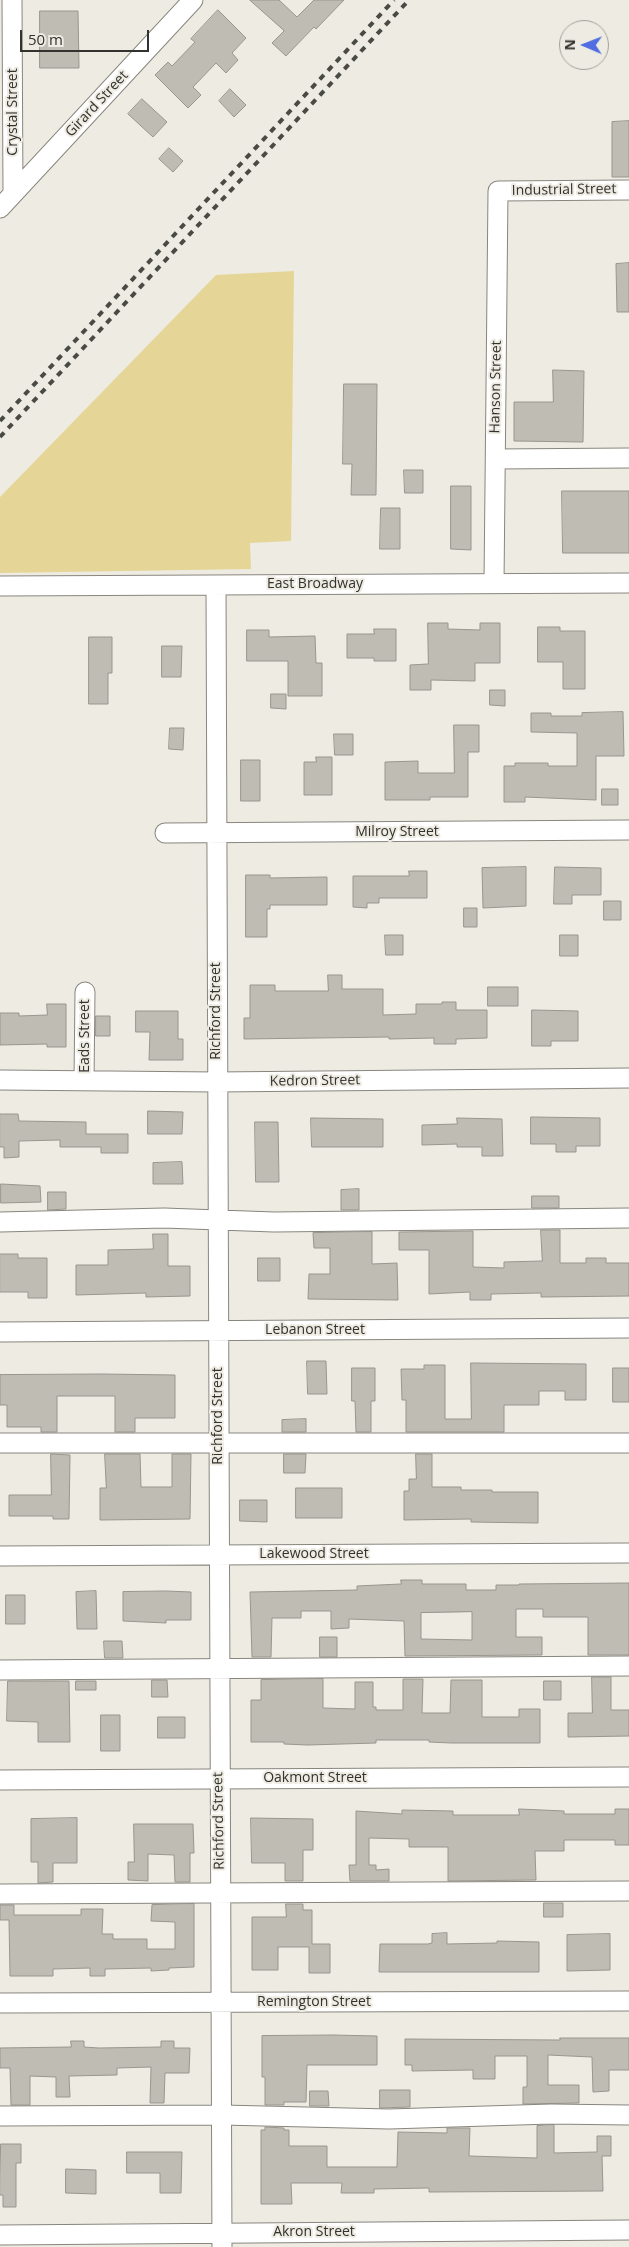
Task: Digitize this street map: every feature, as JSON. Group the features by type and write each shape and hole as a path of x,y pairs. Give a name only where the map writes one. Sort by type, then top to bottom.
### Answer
{"street":[{"name":"Crystal Street","path":"12,0 13,194"},
{"name":"Girard Street","path":"0,208 194,0"},
{"name":"Industrial Street","path":"498,191 629,190"},
{"name":"Hanson Street","path":"494,583 498,191"},
{"path":"496,459 629,458"},
{"name":"East Broadway","path":"0,586 629,583"},
{"name":"Richford Street","path":"216,585 216,1082 222,2240"},
{"name":"Milroy Street","path":"165,833 629,830"},
{"name":"Eads Street","path":"84,1081 85,992"},
{"name":"Kedron Street","path":"0,1080 216,1082 629,1078"},
{"path":"0,1222 164,1218 274,1222 629,1218"},
{"name":"Lebanon Street","path":"0,1332 629,1328"},
{"path":"0,1443 629,1443"},
{"name":"Lakewood Street","path":"0,1556 629,1553"},
{"path":"0,1670 219,1667 629,1666"},
{"name":"Oakmont Street","path":"0,1780 629,1777"},
{"path":"0,1894 629,1891"},
{"name":"Remington Street","path":"0,2003 629,2001"},
{"path":"0,2116 222,2116 389,2120 551,2114 629,2115"},
{"name":"Akron Street","path":"0,2235 222,2240 629,2230"}],"shaded area":[{"path":"294,271 291,541 250,543 251,569 0,573 0,497 216,275"}],"building":[{"path":"250,0 279,0 297,17 314,0 344,0 286,56 272,43 284,31"},
{"path":"218,10 246,38 232,53 238,60 226,73 216,63 193,87 201,95 188,108 155,75 168,62 172,66 195,42 191,39"},
{"path":"40,11 78,11 79,68 40,68"},
{"path":"230,89 246,105 234,117 219,101"},
{"path":"142,99 167,122 153,137 128,114"},
{"path":"629,121 629,177 612,177 612,122"},
{"path":"169,148 183,161 173,172 159,159"},
{"path":"629,263 629,312 617,312 616,264"},
{"path":"553,370 584,371 583,442 514,441 514,402 553,402"},
{"path":"344,384 377,384 376,495 351,495 352,464 343,464"},
{"path":"404,470 423,470 423,493 405,493"},
{"path":"451,486 471,486 471,550 451,549"},
{"path":"562,491 629,491 629,553 563,553"},
{"path":"381,508 400,508 400,549 380,549"},
{"path":"428,623 448,623 448,629 480,630 480,623 500,623 500,663 475,663 475,681 431,680 431,690 410,690 410,665 428,664"},
{"path":"538,627 560,627 560,631 585,631 585,689 563,689 563,662 538,662"},
{"path":"374,629 396,629 396,661 374,661 374,658 347,658 347,634 374,634"},
{"path":"247,630 269,630 269,637 315,636 316,663 322,663 322,696 288,696 288,661 247,661"},
{"path":"89,637 112,637 112,673 108,673 108,704 89,704"},
{"path":"162,646 182,646 181,677 162,677"},
{"path":"490,690 505,690 505,706 490,705"},
{"path":"271,694 286,694 286,709 271,708"},
{"path":"623,712 624,756 596,756 596,800 525,797 525,802 504,802 504,766 515,766 515,763 548,763 548,766 577,766 577,733 531,732 531,713 551,713 551,716 582,716 582,713"},
{"path":"454,725 479,725 479,752 468,752 468,797 430,797 430,800 385,800 385,762 418,761 418,773 454,773"},
{"path":"170,728 184,728 183,750 169,749"},
{"path":"334,734 353,734 353,755 335,755"},
{"path":"316,757 332,757 332,795 304,795 304,762 316,762"},
{"path":"241,760 260,760 260,801 241,801"},
{"path":"602,789 618,789 618,805 602,805"},
{"path":"526,867 526,906 483,908 482,868"},
{"path":"555,867 601,868 601,895 572,895 572,904 554,904"},
{"path":"409,871 427,871 427,898 379,898 379,903 367,903 367,908 353,907 353,876 409,876"},
{"path":"246,875 270,875 270,878 327,877 327,905 270,905 270,909 267,909 267,937 246,937"},
{"path":"604,901 621,901 621,920 604,920"},
{"path":"464,908 477,908 477,927 464,927"},
{"path":"385,935 403,935 403,955 386,955"},
{"path":"560,935 578,935 578,956 560,956"},
{"path":"328,975 342,975 342,989 383,989 383,1015 416,1014 416,1004 442,1004 442,1002 456,1002 456,1010 487,1010 487,1038 456,1039 456,1044 434,1044 434,1038 244,1039 244,1018 250,1018 250,985 275,985 275,991 328,991"},
{"path":"488,987 518,987 518,1006 488,1006"},
{"path":"47,1004 66,1004 66,1047 47,1047 47,1044 0,1045 0,1013 19,1013 19,1016 47,1015"},
{"path":"532,1010 578,1011 578,1041 551,1041 551,1046 532,1046"},
{"path":"136,1011 178,1011 178,1039 183,1039 183,1060 149,1060 150,1032 136,1032"},
{"path":"96,1016 110,1016 110,1036 96,1036"},
{"path":"148,1111 183,1112 182,1134 148,1134"},
{"path":"0,1114 18,1114 19,1121 86,1122 86,1134 128,1134 128,1153 101,1153 101,1147 60,1147 60,1140 19,1141 19,1157 4,1158 4,1147 0,1147"},
{"path":"531,1117 600,1118 600,1146 576,1146 576,1152 556,1152 556,1144 531,1144"},
{"path":"311,1118 383,1119 383,1147 312,1147"},
{"path":"457,1118 502,1119 503,1156 482,1156 482,1147 457,1147 457,1144 422,1145 422,1125 457,1124"},
{"path":"255,1122 278,1122 279,1182 256,1182"},
{"path":"182,1162 183,1184 153,1184 153,1163"},
{"path":"1,1184 40,1186 41,1202 1,1203"},
{"path":"359,1189 359,1210 341,1210 341,1190"},
{"path":"48,1192 66,1192 66,1209 48,1210"},
{"path":"532,1196 559,1196 559,1208 532,1208"},
{"path":"541,1230 560,1230 560,1263 586,1263 586,1258 606,1258 606,1263 629,1263 629,1296 541,1297 541,1293 491,1294 491,1300 470,1300 470,1292 429,1294 429,1250 399,1250 399,1232 473,1231 473,1267 504,1268 504,1262 542,1261"},
{"path":"372,1232 372,1264 397,1263 398,1300 308,1299 309,1274 330,1274 330,1248 314,1248 313,1233"},
{"path":"153,1234 168,1234 168,1266 190,1266 190,1296 146,1297 146,1293 76,1295 76,1265 108,1265 108,1250 153,1249"},
{"path":"0,1254 18,1254 18,1258 47,1258 47,1298 28,1298 28,1292 0,1292"},
{"path":"258,1258 280,1258 280,1281 258,1281"},
{"path":"307,1361 326,1361 327,1394 308,1394"},
{"path":"471,1363 586,1364 586,1400 565,1400 565,1391 539,1391 539,1405 504,1405 504,1432 406,1432 406,1400 402,1400 401,1369 424,1369 424,1365 445,1365 445,1419 471,1419"},
{"path":"352,1368 375,1368 375,1401 371,1401 371,1432 356,1432 355,1401 352,1401"},
{"path":"613,1368 629,1368 629,1402 613,1402"},
{"path":"0,1375 175,1375 175,1418 135,1418 135,1432 115,1432 115,1396 57,1396 57,1432 41,1432 41,1427 7,1427 7,1405 0,1405"},
{"path":"306,1419 306,1432 282,1432 282,1420"},
{"path":"51,1454 70,1455 69,1519 53,1519 53,1516 9,1516 9,1495 51,1495"},
{"path":"105,1454 140,1454 141,1487 172,1487 172,1454 191,1454 190,1519 100,1520 100,1488 106,1488"},
{"path":"284,1454 306,1454 305,1473 284,1473"},
{"path":"416,1454 432,1454 432,1487 461,1487 461,1490 492,1490 492,1492 538,1492 538,1523 471,1522 471,1519 404,1520 404,1491 409,1491 409,1479 416,1479"},
{"path":"296,1488 342,1488 342,1518 296,1518"},
{"path":"240,1500 267,1500 267,1522 240,1521"},
{"path":"401,1580 422,1580 422,1584 466,1584 466,1590 496,1590 496,1585 629,1583 629,1655 588,1655 588,1617 543,1617 543,1609 516,1609 516,1637 542,1637 542,1655 405,1656 404,1621 349,1619 349,1628 331,1629 331,1611 301,1611 301,1618 272,1618 271,1657 252,1657 250,1592 357,1590 357,1586 401,1584","holes":["472,1612 472,1640 421,1639 421,1613"]},
{"path":"96,1591 97,1629 77,1629 76,1592"},
{"path":"123,1592 191,1592 191,1620 166,1620 166,1623 123,1621"},
{"path":"6,1595 25,1595 25,1624 6,1624"},
{"path":"320,1637 337,1637 337,1657 320,1657"},
{"path":"104,1641 122,1641 123,1658 105,1658"},
{"path":"592,1677 611,1677 611,1710 629,1710 629,1736 568,1737 568,1713 592,1713"},
{"path":"323,1679 323,1708 355,1709 355,1682 373,1682 373,1707 376,1707 376,1710 403,1710 403,1679 423,1679 422,1713 450,1713 451,1680 482,1680 482,1717 519,1717 519,1709 540,1709 540,1743 451,1743 429,1742 429,1740 376,1740 376,1743 308,1745 284,1744 284,1742 251,1742 251,1700 261,1700 261,1680"},
{"path":"152,1680 167,1680 168,1697 152,1697"},
{"path":"8,1681 69,1681 70,1742 38,1742 38,1722 7,1721"},
{"path":"76,1681 96,1681 96,1690 76,1690"},
{"path":"544,1681 561,1681 561,1700 544,1700"},
{"path":"101,1715 120,1715 120,1751 101,1751"},
{"path":"158,1717 185,1717 185,1738 158,1738"},
{"path":"519,1809 564,1811 564,1814 615,1814 615,1809 629,1809 629,1845 615,1845 615,1840 564,1840 564,1851 535,1851 536,1880 448,1881 448,1847 409,1847 409,1839 369,1838 369,1865 376,1865 376,1870 389,1869 389,1881 350,1881 349,1865 356,1865 356,1811 402,1814 402,1810 453,1811 453,1815 519,1815"},
{"path":"77,1818 77,1863 53,1863 53,1882 38,1883 38,1862 31,1862 31,1819"},
{"path":"251,1818 313,1819 313,1850 303,1850 303,1881 285,1881 285,1863 252,1863"},
{"path":"134,1824 193,1824 194,1853 190,1853 190,1882 175,1882 174,1855 148,1854 148,1881 128,1880 128,1862 134,1862"},
{"path":"544,1903 563,1903 563,1917 544,1917"},
{"path":"194,1904 194,1967 151,1971 151,1968 105,1969 105,1976 90,1976 90,1968 53,1969 53,1976 10,1976 9,1920 0,1920 0,1905 14,1905 14,1915 81,1915 81,1909 103,1909 102,1934 113,1934 113,1939 147,1939 147,1949 175,1949 175,1922 151,1921 152,1905"},
{"path":"286,1904 303,1904 303,1910 312,1910 312,1944 330,1944 330,1973 309,1973 309,1947 278,1947 278,1970 252,1970 252,1917 286,1917"},
{"path":"447,1933 447,1944 497,1943 497,1941 539,1942 539,1972 379,1972 380,1944 428,1944 432,1943 432,1934"},
{"path":"610,1934 610,1970 567,1971 567,1935"},
{"path":"262,2036 377,2036 377,2065 307,2065 306,2102 284,2102 284,2105 265,2105 265,2077 262,2077"},
{"path":"560,2038 629,2038 629,2070 609,2070 609,2091 593,2092 592,2057 548,2055 548,2085 579,2085 579,2103 523,2104 523,2087 527,2087 527,2056 495,2056 495,2079 473,2079 473,2070 412,2071 412,2065 405,2065 405,2039 560,2040"},
{"path":"71,2041 84,2041 84,2047 99,2048 161,2047 161,2041 174,2041 174,2048 190,2048 189,2073 165,2073 164,2103 150,2103 151,2067 117,2068 117,2075 69,2076 70,2097 56,2097 56,2077 30,2076 30,2105 11,2105 10,2068 0,2068 0,2048 71,2047"},
{"path":"380,2090 410,2090 410,2107 380,2108"},
{"path":"310,2091 328,2091 329,2106 310,2106"},
{"path":"554,2125 554,2153 597,2152 597,2136 611,2136 611,2156 602,2156 603,2191 429,2192 429,2188 374,2189 374,2193 341,2193 342,2183 291,2183 292,2204 261,2204 261,2130 265,2130 265,2127 289,2130 289,2146 327,2146 327,2167 397,2167 398,2132 447,2133 447,2128 470,2128 469,2156 537,2158 537,2126"},
{"path":"1,2144 21,2144 21,2163 16,2163 16,2207 3,2207 3,2195 0,2195"},
{"path":"127,2152 182,2152 181,2193 160,2193 160,2173 127,2173"},
{"path":"66,2169 96,2170 96,2194 66,2193"}],"railway":[{"path":"0,421 394,0"},
{"path":"0,437 409,0"}]}
